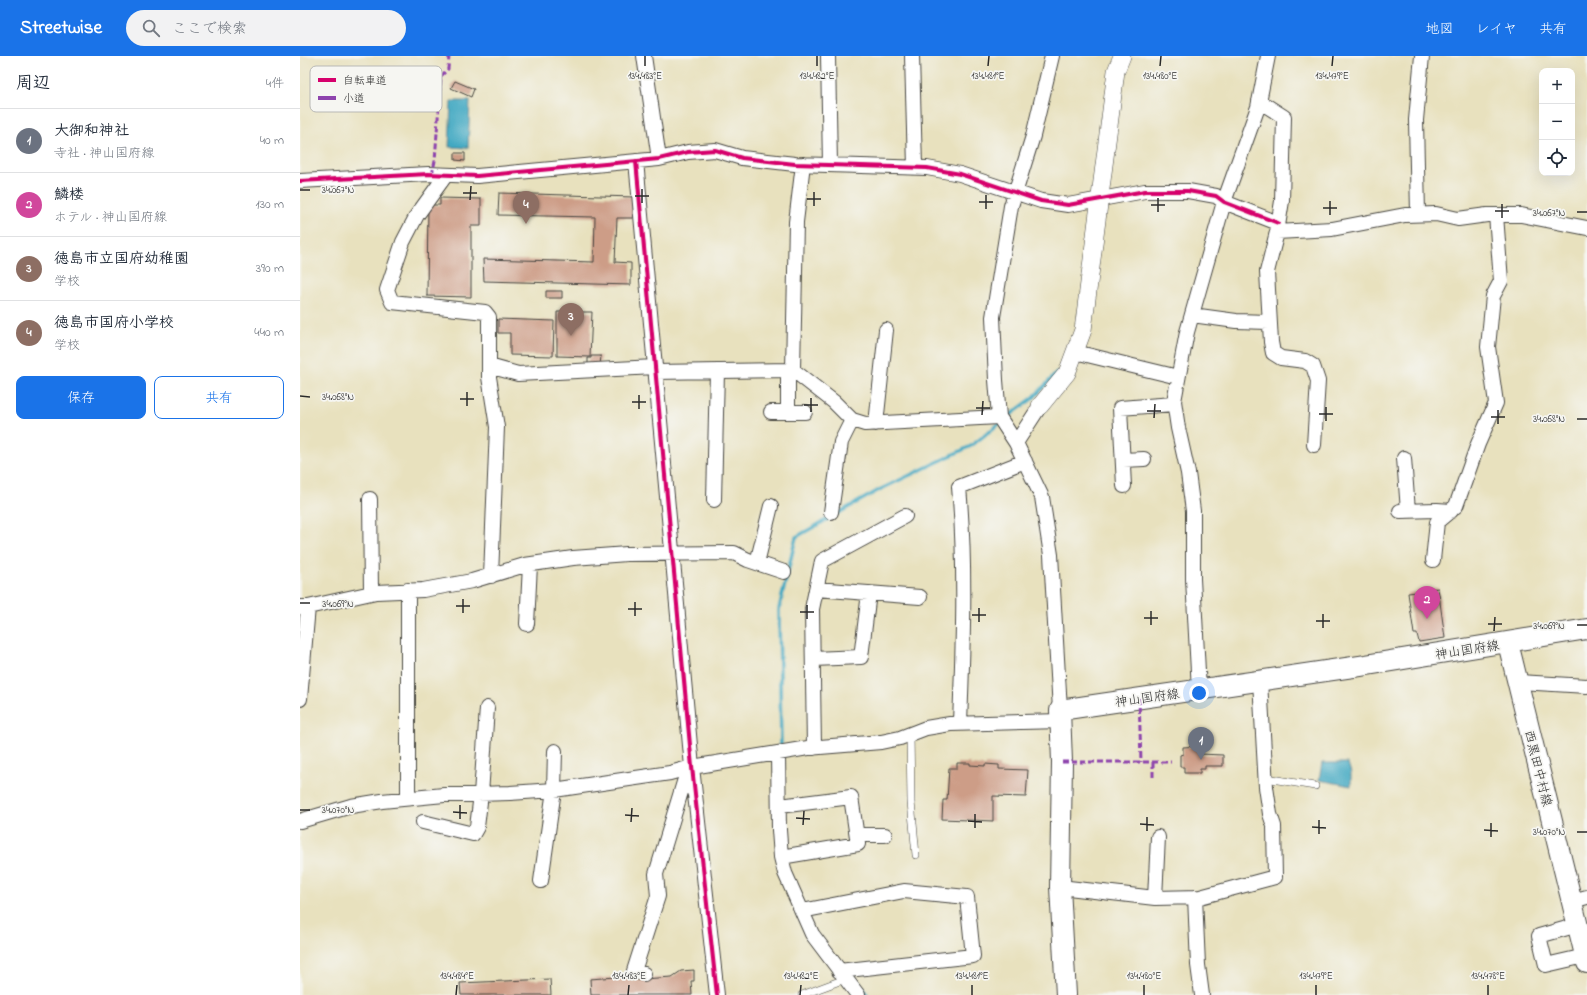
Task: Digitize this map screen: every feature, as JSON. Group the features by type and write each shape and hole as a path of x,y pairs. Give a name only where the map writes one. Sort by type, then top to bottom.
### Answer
{"main road":[{"name":"神山国府線","path":"1061,716 1199,690 1508,643 1587,629"},
{"name":"西黒田中村線","path":"1508,643 1579,899 1578,925 1586,960"},
{"path":"1061,716 1060,887 1066,995"}],"street":[{"path":"644,56 660,159"},
{"path":"828,56 830,165"},
{"path":"912,56 914,167"},
{"path":"300,821 351,806 382,801 408,798 554,790 670,773 692,767 778,753 881,742 926,728 950,724 1061,716 1051,554 1042,496 1016,442 1001,419 996,380 993,317 1011,206 1033,136 1052,56"},
{"path":"1016,442 1040,406 1067,373 1084,330 1116,71 1122,56"},
{"path":"1199,690 1193,579 1193,511 1188,473 1174,404 1178,377 1192,315 1224,202 1259,101 1268,56"},
{"path":"1418,214 1416,120 1422,56"},
{"path":"1259,101 1284,118 1282,201 1278,227 1267,272 1269,322 1273,353 1281,358 1305,361 1313,366 1318,382 1314,445"},
{"path":"300,180 428,174 477,176 660,159 688,152 715,150 742,158 803,164 927,168 960,174 1041,201 1068,205 1100,198 1145,192 1188,191 1216,196 1224,202 1278,227 1332,230 1405,215 1436,214 1458,219 1496,215 1521,215 1587,228"},
{"path":"636,161 692,767 717,995"},
{"path":"788,412 788,378 793,370 796,222 803,164"},
{"path":"446,175 417,215 403,242 387,290 392,302 485,312 489,317 489,377 497,427 491,576"},
{"path":"1433,560 1437,522 1456,506 1478,444 1496,403 1488,347 1493,296 1501,281 1496,215"},
{"path":"1192,315 1236,321 1269,322"},
{"path":"876,424 886,330"},
{"path":"1075,352 1178,377"},
{"path":"489,366 518,374 655,370 793,370 834,402 852,420 866,424 1001,419"},
{"path":"714,500 717,371"},
{"path":"1124,486 1120,408 1174,404"},
{"path":"771,412 805,412"},
{"path":"831,512 841,442 852,420"},
{"path":"1404,458 1404,511 1451,511"},
{"path":"1123,460 1144,460"},
{"path":"960,723 964,615 962,519 959,487 1025,461"},
{"path":"370,499 371,592"},
{"path":"757,563 771,506"},
{"path":"814,748 812,609 822,561 905,516"},
{"path":"300,699 304,607 371,592 424,590 472,581 530,565 573,558 627,554 734,553 784,572"},
{"path":"527,624 530,565"},
{"path":"816,589 920,597"},
{"path":"408,590 408,798"},
{"path":"813,659 861,657 869,593"},
{"path":"1060,887 1154,898 1195,897 1275,877 1274,826 1270,814 1266,778 1260,681"},
{"path":"1518,682 1587,686"},
{"path":"423,822 473,834 477,827 481,794 487,708"},
{"path":"541,880 554,790 555,751"},
{"path":"778,753 780,806 779,830 781,857 785,873 812,934 858,995"},
{"path":"644,974 634,971 658,896 656,874 684,782 692,767"},
{"path":"780,806 851,797 858,844 781,857"},
{"path":"857,835 886,835"},
{"path":"1154,898 1158,837"},
{"path":"802,911 904,891 967,897 973,956 842,975"},
{"path":"1195,897 1198,964 1202,995"},
{"path":"1578,925 1539,936 1542,951 1546,965 1586,960"}],"lane":[{"path":"910,734 911,802 916,855"},
{"path":"1266,778 1315,786"},
{"path":"802,995 842,975"}],"water":[{"path":"451,101 470,101 468,148 449,147"},
{"path":"1322,763 1348,763 1351,773 1351,786 1319,780"}],"building":[{"path":"455,81 474,89 471,97 451,88"},
{"path":"455,153 465,153 465,161 455,160"},
{"path":"499,193 634,197 633,218 617,218 615,262 631,263 631,285 484,281 483,259 594,262 595,217 498,215"},
{"path":"440,198 481,199 481,226 471,226 471,297 427,296 428,205 440,205"},
{"path":"546,291 562,291 562,298 546,298"},
{"path":"557,312 592,312 590,357 557,356"},
{"path":"498,319 554,321 553,356 510,355 510,333 498,333"},
{"path":"591,356 601,356 600,365 588,365 588,358 591,358"},
{"path":"1438,588 1445,638 1419,642 1417,634 1414,634 1408,593 1416,592 1418,605 1426,604 1424,590"},
{"path":"1199,746 1199,754 1223,755 1223,766 1205,766 1205,769 1200,769 1200,773 1184,773 1184,767 1180,767 1180,755 1183,754 1183,747"},
{"path":"957,763 970,763 970,765 985,766 985,764 999,765 999,769 1028,770 1026,797 993,796 993,821 942,819 943,800 947,800 949,768 957,768"},
{"path":"694,970 694,981 691,981 692,995 591,995 590,979 629,976 629,980 672,977 681,971"},
{"path":"550,979 551,995 461,995 460,983"}],"waterway":[{"path":"1005,419 1033,398 1057,373"},
{"path":"781,747 779,609 796,537 881,489 971,446 1000,423"},
{"path":"853,977 867,995"}],"marked path":[{"path":"442,75 448,69 449,56"},
{"path":"432,175 435,161 438,112"},
{"path":"1139,698 1141,762"},
{"path":"1062,762 1171,762"},
{"path":"1153,762 1153,779"}],"cycle path":[{"path":"300,181 428,174 477,176 659,159 688,152 715,150 742,158 795,164 927,168 960,174 1041,201 1068,205 1145,191 1188,191 1216,196 1224,202 1278,223"},
{"path":"636,161 692,767 717,995"}],"place":[{"name":"徳島市国府小学校","path":"526,224"},
{"name":"徳島市立国府幼稚園","path":"571,336"},
{"name":"鱗楼","path":"1427,619"},
{"name":"大御和神社","path":"1201,760"}]}
